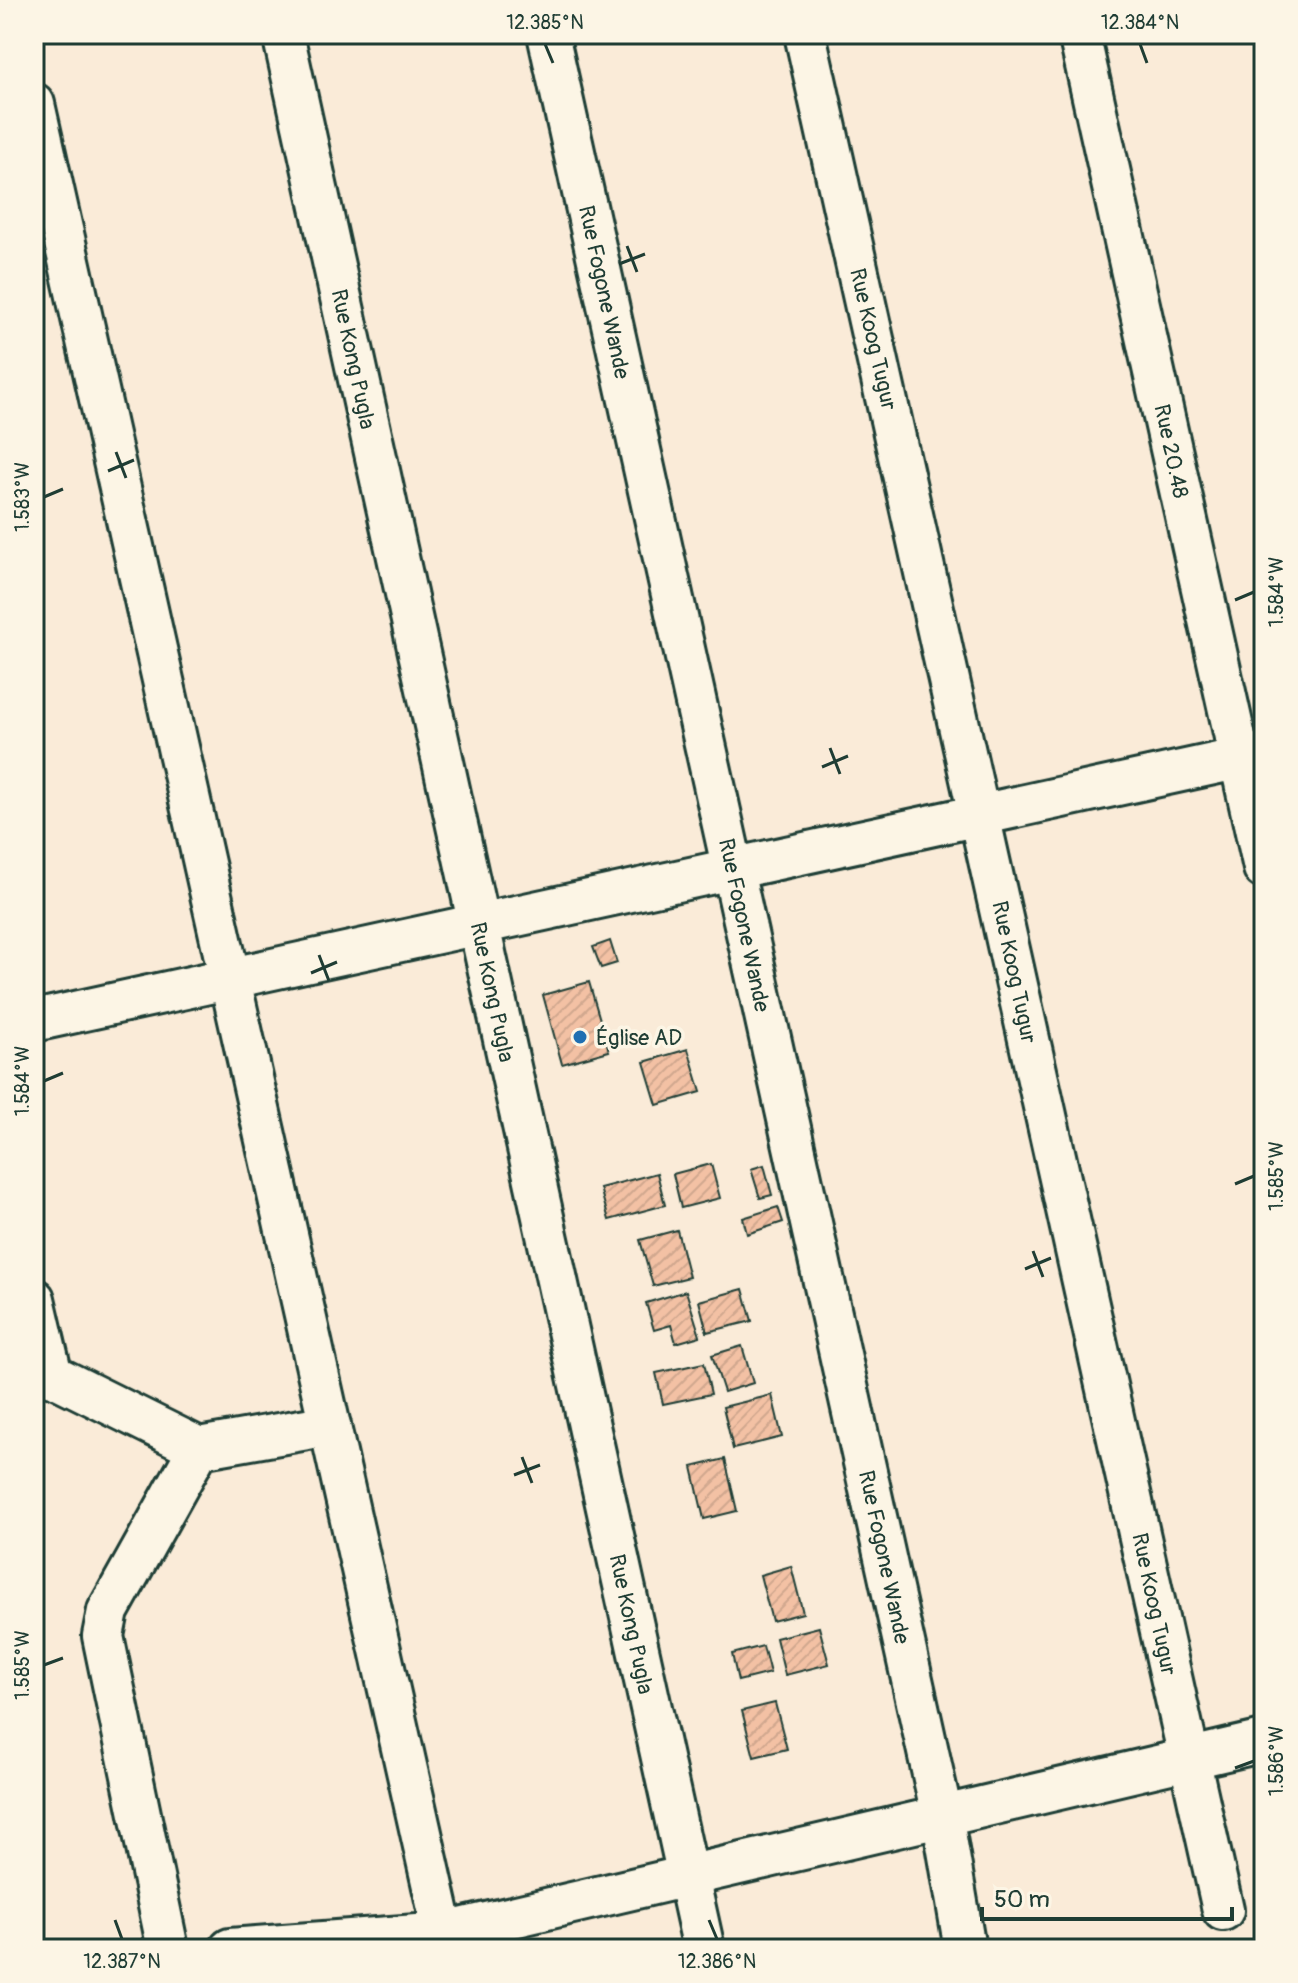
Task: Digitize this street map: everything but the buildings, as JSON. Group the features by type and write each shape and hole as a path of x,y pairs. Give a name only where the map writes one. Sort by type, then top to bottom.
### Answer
{"street":[{"name":"Rue Kong Pugla","path":"283,34 704,1949"},
{"name":"Rue Fogone Wande","path":"548,34 942,1815 965,1949"},
{"name":"Rue Koog Tugur","path":"805,34 1223,1910"},
{"name":"Rue 20.48","path":"1079,34 1252,756 1264,868"},
{"path":"34,104 446,1941"},
{"path":"34,1021 1252,756"},
{"path":"34,1299 43,1371 199,1448 330,1425"},
{"path":"168,1949 103,1636 108,1611 199,1448"},
{"path":"230,1949 446,1941 688,1877 1264,1741"}],"place":[{"name":"Église AD","path":"580,1037"}]}
